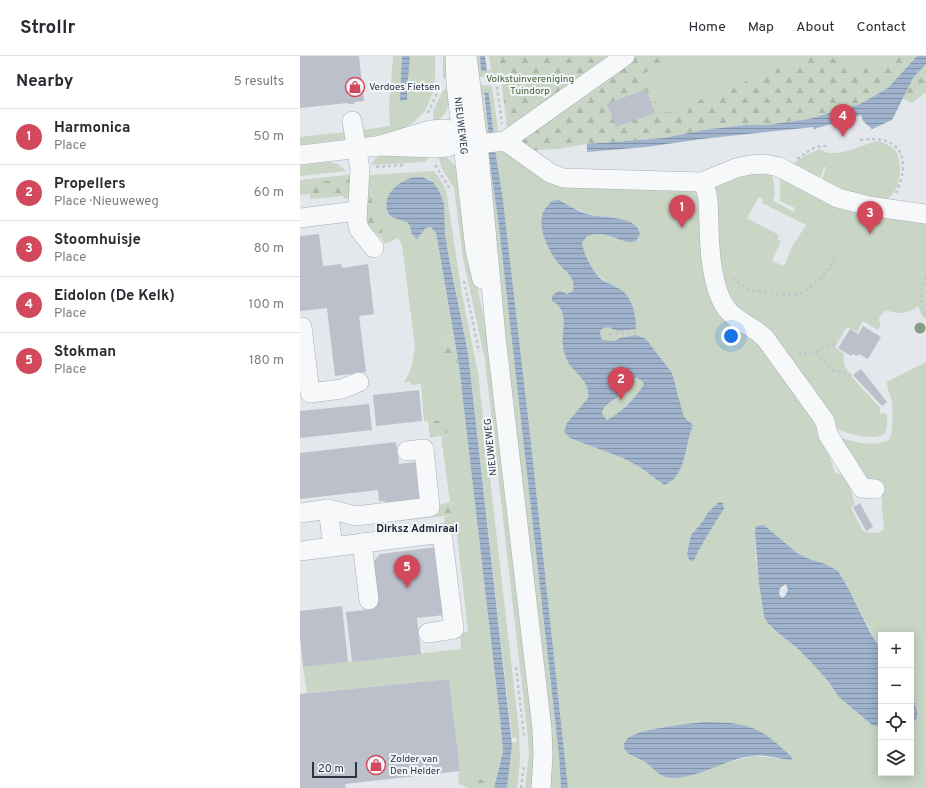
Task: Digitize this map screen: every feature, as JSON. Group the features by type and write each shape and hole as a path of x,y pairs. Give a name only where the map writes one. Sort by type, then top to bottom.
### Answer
{"street":[{"name":"NIEUWEWEG","path":"455,56 456,84 470,140"},
{"name":"NIEUWEWEG","path":"467,56 470,140 496,337 542,729 543,755 541,788"},
{"path":"504,141 625,56"},
{"path":"352,121 360,169 357,220 359,230 374,248"},
{"path":"300,155 378,146 430,130 446,129 470,140 504,141 550,173 563,178 702,182 736,168 765,164 779,167 838,198 889,210 926,214"},
{"path":"702,182 708,197 709,244 713,274 726,308 733,315 759,332 765,338 825,421 828,435 862,488 875,489"},
{"path":"300,218 357,211"},
{"path":"302,327 304,374 310,393 342,390 359,382"},
{"path":"300,513 328,509 356,516 430,507 424,449 407,451"},
{"path":"328,509 337,547"},
{"path":"300,551 442,533 454,629 428,633"},
{"path":"362,543 369,600"}],"path":[{"path":"438,78 438,91 430,130 436,167 448,185 451,194"},
{"path":"860,140 870,138 891,142 899,148 902,154 903,169 898,190 889,210"},
{"path":"779,167 797,159 814,147 820,145 829,146"},
{"path":"730,276 750,290 786,295 799,294 822,278 837,254"},
{"path":"463,277 480,356"},
{"path":"926,277 922,283 920,293 922,310 926,316"},
{"path":"609,334 639,332"},
{"path":"837,343 819,349 817,353 832,370 851,374"},
{"path":"516,662 524,742"},
{"path":"521,788 524,760"}],"green space":[{"path":"393,56 435,56 435,78 433,92 425,111 413,123 399,131 362,138 361,130 390,126 389,107"},
{"path":"443,56 450,56 450,80 446,80 443,77"},
{"path":"472,56 480,56 482,71 491,70 489,56 498,56 500,74 474,78"},
{"name":"Volkstuinvereniging Tuindorp","path":"498,56 617,56 508,135"},
{"path":"633,56 684,56 637,76 647,86 655,101 667,113 809,56 839,56 848,74 892,60 895,56 917,56 888,88 860,104 809,119 766,125 746,125 703,130 664,138 587,144 556,149 525,151 517,144"},
{"path":"684,56 809,56 667,114 655,101 647,86 636,76"},
{"path":"839,56 895,56 892,60 848,74"},
{"path":"926,64 926,92 912,103 902,98 913,78"},
{"path":"489,85 492,87 499,137 494,137 488,93 483,95 489,138 486,138 474,86"},
{"path":"451,89 449,104 445,113 439,120 434,122 433,112 442,92 444,90"},
{"path":"346,132 347,139 300,145 300,137"},
{"path":"878,141 887,144 895,150 898,155 900,170 894,193 883,200 857,199 851,197 822,179 826,167 824,167 820,179 789,167 803,157 819,149 828,153 838,153"},
{"path":"504,148 542,170 700,190 712,277 752,334 818,421 835,473 842,476 850,486 855,504 851,508 863,531 877,533 884,529 882,492 868,485 835,435 846,440 870,444 884,442 889,439 892,427 893,411 887,382 926,362 926,788 568,788 503,200 495,149","holes":["577,209 588,214 613,218 640,234 636,241 594,234 587,236 582,243 586,258 594,271 605,281 618,288 609,327 601,329 600,333 602,340 613,341 617,339 646,339 672,373 684,417 693,425 689,433 681,468 664,485 640,467 623,458 578,441 565,434 565,428 588,398 588,392 584,381 566,358 564,343 564,319 559,307 567,294 574,291 574,284 559,263 544,235 542,217 544,211","719,502 724,509 696,555 687,554 691,535 703,521 708,512","764,525 797,553 838,571 878,644 878,632 914,632 914,702 917,708 916,722 914,723 914,776 878,776 878,726 872,725 839,697 828,681 810,661 796,647 777,632 762,598 756,559 755,533","702,722 740,724 747,726 761,732 769,738 791,760 754,756 720,764 696,774 677,778 662,776 647,763 632,756 625,740 631,736 650,730"]},
{"path":"488,149 499,227 559,755 561,788 549,788 484,151"},
{"path":"438,154 446,157 457,168 476,281 486,328 535,731 533,788 525,788 529,754 528,739 485,360 463,258 454,188 441,167"},
{"path":"381,155 428,158 425,162 371,164"},
{"path":"329,162 338,164 346,171 300,176 300,165"},
{"path":"772,169 775,194 773,201 794,212 795,208 780,201 780,173 926,217 926,320 921,314 918,306 903,313 895,313 886,310 879,318 880,326 878,330 863,321 857,332 847,327 837,343 836,348 844,354 844,365 852,377 880,408 880,413 887,414 886,431 881,436 863,436 839,430 722,293 714,180","holes":["759,197 763,199 762,203 806,225 792,247 784,266 772,261 781,241 777,239 779,235 747,218"]},
{"path":"434,171 446,190 462,294 478,373 519,731 520,762 517,788 507,788 512,742 517,742 516,737 512,738 468,353 433,182 425,177 411,179 397,186 388,198 386,204 387,211 391,217 406,221 412,228 417,239 426,228 431,227 436,233 453,334 442,340 449,367 459,366 500,718 503,752 494,787 477,779 459,784 458,774 460,771 449,679 307,693 303,667 461,649 460,633 468,632 456,527 445,527 444,517 454,515 457,505 450,502 441,436 447,433 433,420 424,421 421,384 411,385 411,382 404,382 413,361 415,346 402,245 398,238 385,244 381,238 382,230 372,213 372,192 370,190 366,192 368,175"},
{"path":"353,175 353,178 300,184 300,180"},
{"path":"353,178 353,198 344,199 343,196 310,199 310,194 300,195 300,184"},
{"path":"368,190 372,192 372,213 382,230 381,238 365,224 366,192"},
{"path":"453,334 459,366 449,367 444,365 439,346 442,341"},
{"path":"636,377 644,384 637,395 607,421 602,414 604,408 619,396"},
{"path":"428,420 443,421 447,427 447,433 430,438"},
{"path":"450,502 457,505 458,512 454,515 379,523 378,519 439,513 438,505"},
{"path":"470,778 483,780 494,788 469,788 459,784"}],"water":[{"path":"402,56 410,56 407,100 400,101"},
{"path":"480,56 485,56 487,71 481,71"},
{"path":"917,56 926,56 926,64 913,78 892,120 872,129 863,121 861,115 814,129 813,127 702,139 646,147 587,152 587,144 664,138 703,130 746,125 766,125 809,119 860,104 888,88"},
{"path":"484,93 489,94 494,137 489,138"},
{"path":"488,149 495,149 503,200 568,788 561,788 559,755 499,227"},
{"path":"423,177 433,182 439,191 444,204 445,235 468,353 512,745 507,788 494,788 503,752 500,718 459,366 436,233 431,227 426,228 417,239 411,233 410,227 405,221 389,215 386,205 389,195 395,187 410,178"},
{"path":"559,200 576,210 587,214 625,220 632,223 640,234 636,241 631,242 608,235 594,234 587,236 582,243 592,267 601,279 623,291 630,300 634,311 636,329 618,331 609,327 601,329 600,333 602,340 614,341 620,338 636,335 646,339 672,373 684,417 693,425 681,469 673,480 665,485 640,467 623,458 570,438 564,432 567,423 588,398 588,392 584,381 572,368 566,358 563,349 564,321 562,311 556,303 552,301 552,297 555,293 560,291 567,294 573,291 574,286 570,275 558,263 551,253 543,235 541,222 543,214 552,201","holes":["636,377 644,384 637,395 623,409 607,420 602,414 606,405 621,394"]},
{"path":"719,502 723,503 724,509 694,560 689,560 687,554 691,535 703,521 708,512"},
{"path":"764,525 797,553 838,571 878,645 878,726 872,725 839,697 828,681 810,661 767,622 764,616 759,583 755,533 756,526","holes":["786,584 788,590 782,598 779,594 780,588"]},
{"path":"914,702 917,711 914,722"},
{"path":"702,722 733,723 747,726 765,734 773,740 791,756 792,760 766,756 752,756 742,758 694,775 670,778 662,775 645,762 630,754 624,748 626,740 639,733"}],"building":[{"path":"300,56 359,56 364,101 355,102 354,104 347,103 300,108"},
{"path":"646,89 655,113 616,127 607,104"},
{"path":"319,234 323,266 341,264 342,268 368,264 374,314 359,316 366,372 335,376 327,308 300,311 300,236"},
{"path":"863,326 881,337 868,359 859,354 858,356 853,354 851,356 838,348 850,329 858,334"},
{"path":"861,369 887,402 882,406 853,375"},
{"path":"419,390 422,421 376,426 373,395"},
{"path":"369,404 372,430 300,438 300,411"},
{"path":"396,442 399,464 415,462 420,502 386,506 385,501 379,501 378,490 300,499 300,453"},
{"path":"860,503 873,527 866,531 853,507"},
{"path":"437,547 444,615 417,618 421,654 352,662 346,612 375,609 370,566 380,554"},
{"path":"342,606 348,662 303,667 300,637 300,611"},
{"path":"449,679 460,771 345,784 346,788 300,788 300,694"}],"place":[{"name":"Verdoes Fietsen","path":"355,87"},
{"name":"Eidolon (De Kelk)","path":"843,137"},
{"name":"Harmonica","path":"682,228"},
{"name":"Stoomhuisje","path":"870,234"},
{"name":"Propellers","path":"621,400"},
{"name":"Stokman","path":"407,588"},
{"name":"Zolder van Den Helder","path":"376,765"}],"district":[{"name":"Dirksz Admiraal","path":"417,529"}]}
